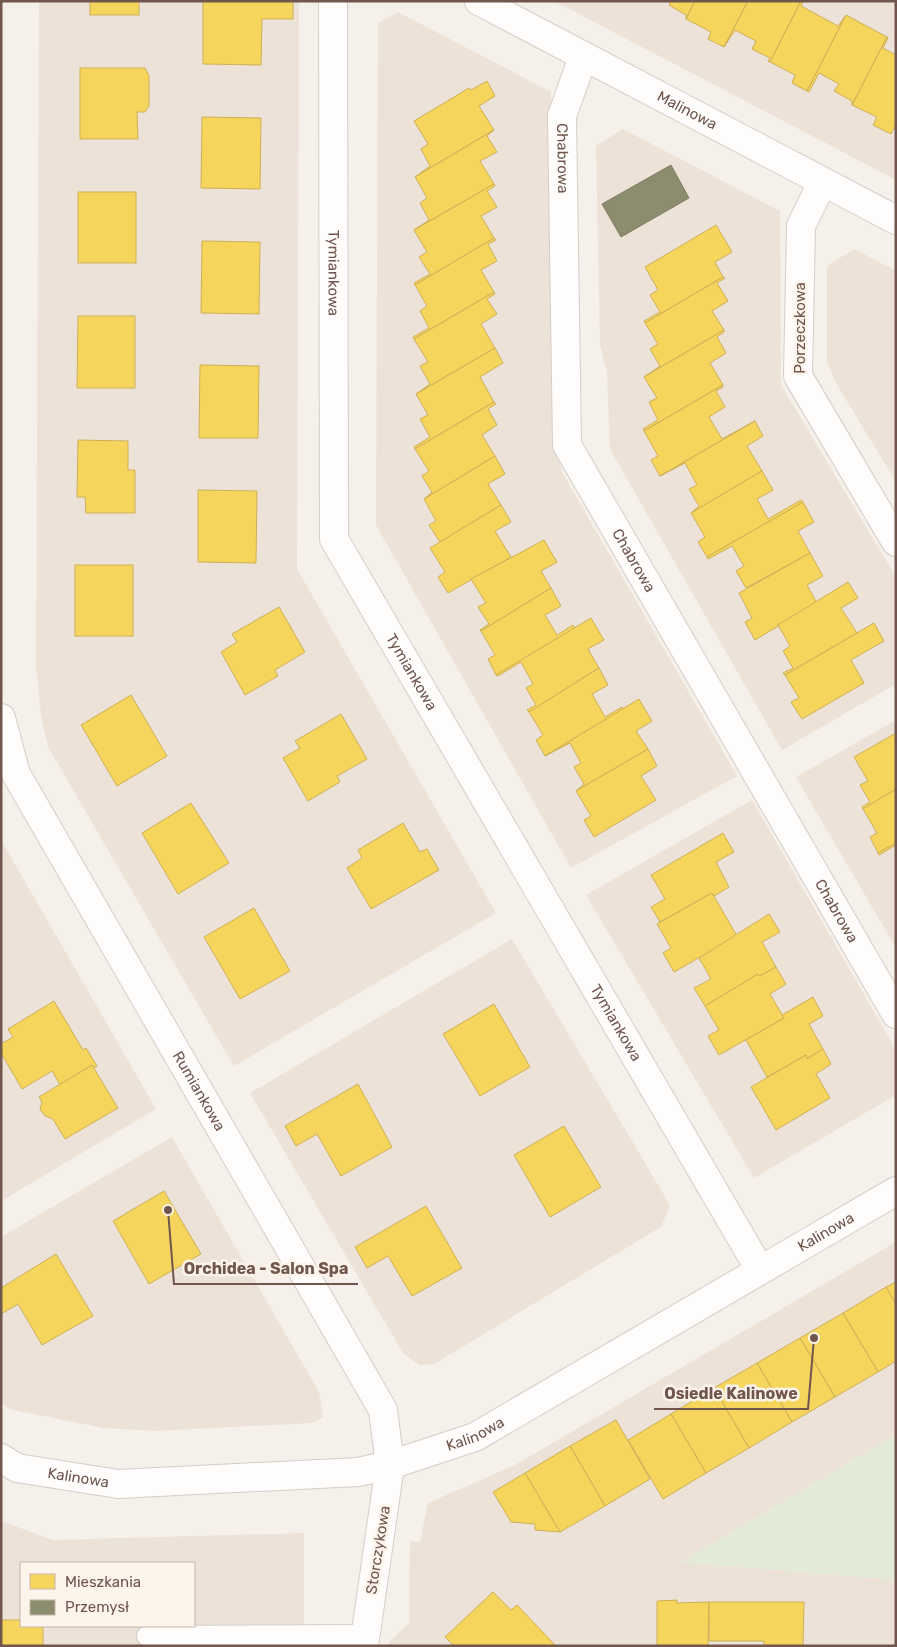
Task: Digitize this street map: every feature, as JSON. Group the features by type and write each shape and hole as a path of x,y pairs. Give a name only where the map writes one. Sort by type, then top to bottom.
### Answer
{"street":[{"name":"Tymiankowa","path":"333,1 334,539 760,1270"},
{"name":"Malinowa","path":"479,1 822,183 896,220"},
{"name":"Chabrowa","path":"583,57 562,116 567,444 896,1014"},
{"name":"Porzeczkowa","path":"822,183 801,226 798,376 896,542"},
{"name":"Rumiankowa","path":"1,718 16,774 384,1410 390,1465"},
{"name":"Kalinowa","path":"1,1458 17,1468 118,1484 358,1472 390,1465 475,1437 896,1191"},
{"name":"Storczykowa","path":"365,1641 390,1465"}],"lane":[{"name":"Storczykowa","path":"147,1636 365,1641"}],"shaded area":[{"path":"39,1 299,1 297,569 496,913 234,1066 48,747 41,715 36,666"},
{"path":"554,1 896,1 896,180"},
{"path":"398,12 551,92 555,438 562,472 737,776 571,868 376,525 378,23"},
{"path":"623,129 780,211 781,385 896,577 896,684 782,750 610,449 607,372 600,345 596,146"},
{"path":"854,249 896,271 896,482 836,383 827,361 827,266"},
{"path":"896,720 896,948 796,777"},
{"path":"752,800 896,1050 896,1095 754,1178 586,895"},
{"path":"1,840 156,1109 1,1201"},
{"path":"512,939 670,1205 661,1227 434,1364 419,1365 403,1353 250,1093"},
{"path":"172,1137 319,1392 323,1417 312,1423 156,1431 103,1428 9,1409 1,1403 1,1237"},
{"path":"896,1242 896,1435 681,1562 896,1580 896,1646 388,1646 388,1643 409,1623 410,1541 420,1542 428,1503 515,1465"},
{"path":"1,1521 53,1540 304,1533 304,1646 1,1646"}],"green space":[{"path":"896,1435 896,1580 681,1562"}],"building: Mieszkania":[{"path":"90,1 139,1 139,15 90,15"},
{"path":"203,1 293,1 293,19 262,19 261,65 203,64"},
{"path":"671,1 695,1 686,19 686,15 669,5"},
{"path":"695,1 748,1 724,47 708,39 711,32 686,19"},
{"path":"748,1 801,1 770,62 768,61 770,58 752,49 756,41 735,30 724,47"},
{"path":"801,1 804,1 801,6 838,26 846,15 807,91 792,83 795,75 770,62"},
{"path":"846,15 887,37 852,105 852,101 834,91 839,84 819,73 809,92 807,91"},
{"path":"887,37 883,48 896,55 896,124 891,134 873,125 877,117 852,105"},
{"path":"80,68 145,68 149,76 149,106 145,112 137,112 138,139 80,139"},
{"path":"487,81 495,96 479,106 494,130 415,177 430,166 421,149 428,144 414,121 469,88 471,90"},
{"path":"202,117 261,118 260,189 201,188"},
{"path":"494,130 487,136 497,152 480,161 494,184 414,230 429,220 420,203 427,198 415,177"},
{"path":"494,184 495,186 487,191 497,207 481,216 494,238 415,285 414,283 430,274 419,257 427,252 414,230"},
{"path":"78,192 136,192 136,263 78,263"},
{"path":"716,225 732,252 715,262 723,277 645,323 644,321 660,312 650,295 658,290 645,267"},
{"path":"494,238 496,240 488,244 497,261 481,270 494,292 414,339 413,337 429,328 420,311 427,306 415,285"},
{"path":"202,241 260,242 259,314 201,313"},
{"path":"723,277 725,278 717,283 728,301 712,311 724,330 644,377 660,366 650,349 658,344 645,323"},
{"path":"494,292 495,294 487,299 497,314 481,324 495,348 416,394 430,384 420,366 428,362 414,339"},
{"path":"78,316 135,316 135,388 77,388"},
{"path":"724,330 717,337 726,353 710,363 723,385 644,431 643,429 658,420 649,402 657,398 644,377"},
{"path":"495,348 503,363 480,377 494,402 415,449 414,447 430,437 420,419 428,415 416,394"},
{"path":"200,365 259,366 258,438 199,438"},
{"path":"723,385 723,387 716,391 725,407 709,417 722,439 755,421 660,476 651,460 658,456 644,431"},
{"path":"494,402 496,404 488,409 497,425 482,435 495,456 424,499 432,492 422,476 429,471 415,449"},
{"path":"755,421 763,436 747,446 762,471 691,513 699,506 689,489 697,485 685,463 660,476"},
{"path":"78,440 128,441 128,470 135,470 135,513 86,513 85,497 77,497"},
{"path":"495,456 505,474 488,484 501,505 440,542 429,525 436,521 424,499"},
{"path":"762,471 773,490 757,499 768,519 801,500 803,502 707,557 698,542 705,537 691,513"},
{"path":"198,490 257,491 256,563 198,562"},
{"path":"803,502 814,522 798,531 810,553 746,588 736,571 744,566 732,546 708,559 707,557"},
{"path":"501,505 511,522 495,531 511,557 448,593 438,577 445,572 430,548"},
{"path":"544,540 557,562 541,571 551,588 481,631 489,624 478,607 486,603 471,579"},
{"path":"810,553 823,576 807,585 817,603 755,640 745,622 752,618 739,593"},
{"path":"75,565 133,565 133,636 75,636"},
{"path":"848,582 858,598 841,608 857,633 785,675 783,673 793,668 783,651 790,646 778,625"},
{"path":"551,588 561,606 545,615 557,635 573,625 575,628 496,675 488,659 495,655 481,631"},
{"path":"279,607 305,652 275,670 278,676 245,695 221,652 237,642 232,634"},
{"path":"591,618 604,640 588,649 599,668 529,712 527,710 536,705 526,688 533,684 521,662 498,676 496,675"},
{"path":"874,623 884,641 851,660 864,683 802,719 791,702 799,698 785,675"},
{"path":"599,668 608,685 592,694 605,717 622,707 623,709 545,756 536,740 543,735 529,712"},
{"path":"131,695 167,756 117,786 81,725"},
{"path":"639,699 652,721 636,731 648,749 576,791 584,784 574,767 581,763 570,743 545,756"},
{"path":"341,714 367,759 337,776 340,782 308,801 283,758 300,748 295,741"},
{"path":"896,733 896,789 863,809 862,807 870,802 860,785 868,781 854,757"},
{"path":"648,749 657,766 641,776 656,800 594,837 584,820 591,816 576,791"},
{"path":"896,789 896,843 878,853 870,837 877,833 863,809"},
{"path":"191,803 229,863 178,894 142,833"},
{"path":"403,823 420,852 427,849 439,870 371,909 347,868 362,858 358,850"},
{"path":"723,833 734,852 716,862 729,887 714,896 712,893 660,922 651,907 665,899 651,875"},
{"path":"896,843 896,845 879,855 878,853"},
{"path":"712,893 737,936 674,972 663,953 671,948 657,924"},
{"path":"254,908 290,971 240,999 204,937"},
{"path":"769,914 780,932 762,942 776,967 760,976 758,974 705,1006 694,988 711,979 699,958"},
{"path":"776,967 786,984 770,994 784,1018 719,1055 708,1036 719,1030 705,1006 758,974 760,976"},
{"path":"813,997 823,1016 809,1024 823,1049 807,1059 806,1055 767,1077 746,1040 784,1018 782,1015"},
{"path":"54,1001 83,1050 86,1048 97,1066 94,1068 92,1065 60,1085 52,1071 22,1089 1,1053 1,1044 13,1037 8,1029"},
{"path":"494,1004 530,1067 480,1096 443,1034"},
{"path":"823,1049 831,1064 816,1074 830,1098 776,1130 751,1087 806,1055 807,1059"},
{"path":"92,1065 118,1108 65,1139 53,1119 45,1116 40,1109 42,1102 39,1097"},
{"path":"358,1084 392,1147 341,1176 317,1134 296,1146 285,1126"},
{"path":"564,1126 601,1187 550,1217 514,1155"},
{"path":"164,1191 201,1254 149,1284 113,1221"},
{"path":"426,1206 462,1268 412,1296 388,1256 367,1268 355,1247"},
{"path":"56,1254 93,1316 42,1345 18,1304 1,1314 1,1288"},
{"path":"896,1282 896,1304 886,1287"},
{"path":"886,1287 896,1304 896,1361 878,1372 843,1313"},
{"path":"843,1313 878,1372 835,1397 800,1338"},
{"path":"800,1338 835,1397 792,1422 757,1363"},
{"path":"757,1363 792,1422 749,1448 714,1388"},
{"path":"714,1388 749,1448 706,1473 671,1414"},
{"path":"671,1414 706,1473 663,1499 628,1440"},
{"path":"616,1420 650,1479 605,1506 570,1446"},
{"path":"570,1446 605,1506 560,1532 525,1473"},
{"path":"525,1473 560,1532 535,1530 535,1524 511,1522 493,1492"},
{"path":"493,1592 511,1610 517,1605 556,1646 454,1646 445,1637"},
{"path":"677,1600 677,1603 709,1602 708,1646 657,1646 657,1601"},
{"path":"709,1602 804,1602 803,1646 764,1646 764,1641 709,1641"},
{"path":"1,1620 20,1620 20,1627 43,1627 43,1646 1,1646"}],"building: Przemysł":[{"path":"671,165 689,198 621,237 602,204"}],"place":[{"name":"Orchidea - Salon Spa","path":"168,1210"},
{"name":"Osiedle Kalinowe","path":"814,1338"}]}
